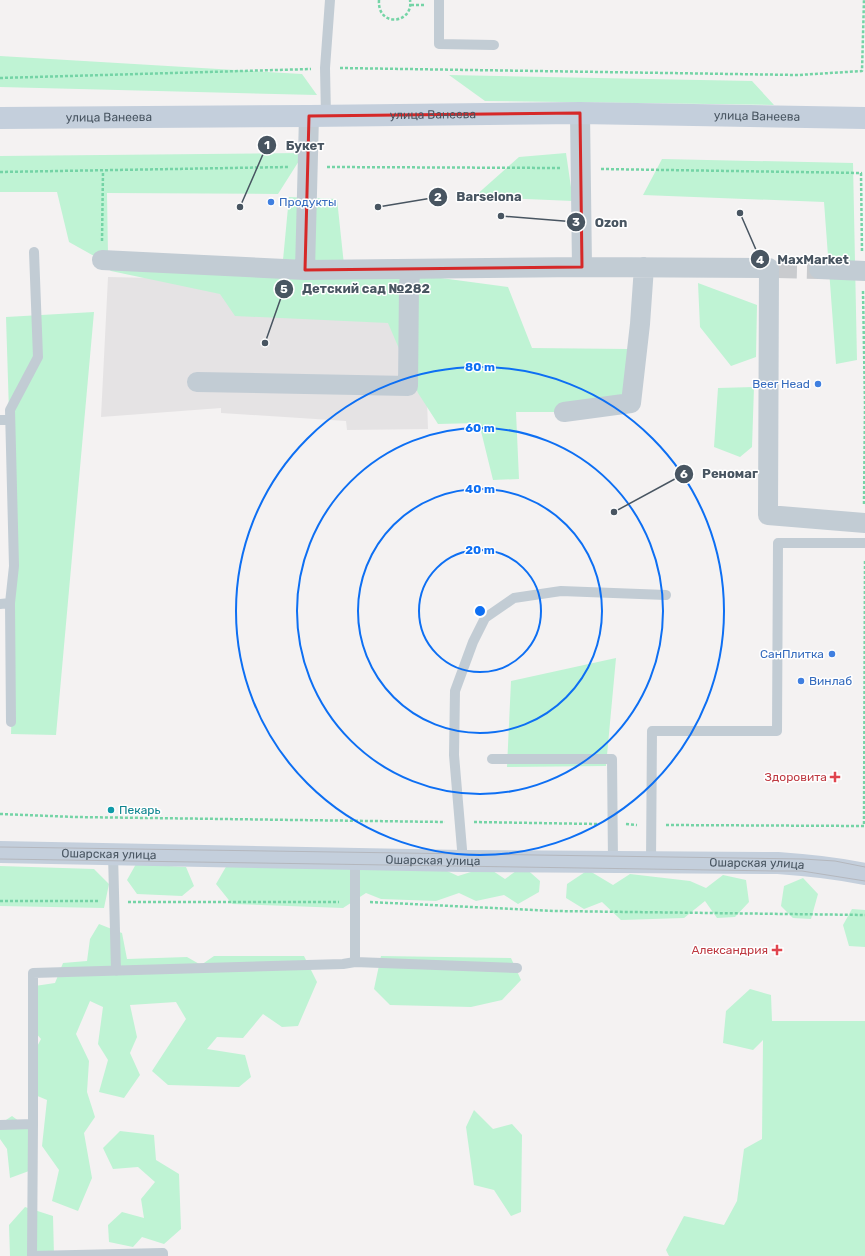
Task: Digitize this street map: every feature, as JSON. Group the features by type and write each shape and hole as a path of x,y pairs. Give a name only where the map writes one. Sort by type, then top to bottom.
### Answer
{"street":[{"name":"улица Ванеева","path":"0,118 580,113 865,118"},
{"path":"580,113 582,267"},
{"path":"305,270 308,167 318,116"},
{"path":"102,260 305,270 582,267 773,268 768,515 865,523"},
{"path":"564,412 631,403 640,324 644,267"},
{"path":"197,382 408,386 411,269"},
{"path":"818,269 864,271"},
{"name":"Ошарская улица","path":"0,852 462,861 804,864 865,874"}],"lane":[{"path":"318,116 326,68 330,0"},
{"path":"439,0 439,44 494,45"},
{"path":"11,722 5,604 14,566 5,420 38,357 34,252"},
{"path":"651,862 652,731 777,731 778,543 865,543"},
{"path":"462,861 454,755 455,691 473,642 485,618 514,598 561,591 666,595"},
{"path":"492,759 612,759 614,824 613,862"},
{"path":"113,854 113,902 116,971"},
{"path":"355,858 355,962"},
{"path":"163,1256 163,1253 32,1256 33,973 342,964 355,962 517,968"},
{"path":"0,1125 33,1124"}],"path":[{"path":"379,0 378,7 382,15 391,20 400,19 407,14 411,5 410,0"},
{"path":"0,78 326,68 798,75 862,71 864,0"},
{"path":"0,172 308,167 581,168 861,173 864,271 865,523"},
{"path":"102,260 103,170"},
{"path":"0,814 74,817 652,825 864,826 865,543"},
{"path":"0,901 355,902 554,911 865,915"}],"highlighted area":[{"path":"580,113 582,267 305,270 309,116"}],"shaded area":[{"path":"108,277 423,284 428,429 347,430 346,421 221,413 221,408 101,417"}],"green space":[{"path":"0,56 302,74 317,95 0,87"},
{"path":"449,75 752,81 774,105 485,101"},
{"path":"304,153 278,194 107,193 108,255 283,260 289,197 337,199 344,265 508,287 532,348 628,349 633,412 516,412 519,479 493,480 479,423 438,424 418,393 388,323 235,316 220,294 111,271 94,256 69,242 57,192 0,192 0,156"},
{"path":"566,153 573,201 474,197 519,157"},
{"path":"662,159 853,163 857,360 836,364 824,202 643,195"},
{"path":"698,283 757,305 756,357 731,366 700,327"},
{"path":"94,312 56,735 11,734 15,602 6,317"},
{"path":"754,387 752,447 740,457 714,447 718,388"},
{"path":"616,658 606,766 507,767 511,681"},
{"path":"136,864 186,867 194,886 182,896 137,894 127,880"},
{"path":"227,865 436,866 458,876 487,867 505,879 523,866 540,881 539,892 518,904 504,895 476,901 459,893 436,901 381,899 366,893 343,908 232,904 216,884"},
{"path":"0,866 94,869 109,884 104,908 0,906"},
{"path":"588,870 613,885 630,874 690,881 706,888 723,875 746,880 749,902 735,917 717,918 705,901 684,918 621,920 602,902 584,909 566,898 567,884"},
{"path":"803,878 818,894 811,919 793,918 781,906 784,886"},
{"path":"852,909 865,910 865,947 849,946 843,925"},
{"path":"99,924 122,933 127,959 187,957 201,965 214,956 304,956 317,982 298,1026 282,1027 263,1014 243,1038 217,1037 207,1049 245,1055 251,1077 239,1087 168,1085 152,1071 186,1019 176,1002 130,1005 137,1037 130,1053 140,1075 124,1098 99,1092 108,1060 98,1044 103,1007 90,1001 76,1034 89,1061 87,1092 95,1117 84,1133 92,1178 78,1211 52,1201 59,1170 42,1146 47,1100 28,1092 30,1060 41,1039 28,1024 28,987 55,983 63,963 87,961 90,939"},
{"path":"381,956 511,958 521,980 502,1000 471,1007 390,1005 374,989"},
{"path":"750,989 771,995 772,1021 865,1021 865,1256 669,1256 666,1250 684,1216 724,1225 737,1201 744,1149 762,1139 763,1040 753,1050 723,1043 726,1011"},
{"path":"474,1110 493,1129 512,1124 522,1135 521,1212 511,1216 494,1190 474,1185 466,1127"},
{"path":"12,1116 31,1130 29,1171 10,1178 7,1149 0,1139 0,1124"},
{"path":"120,1131 154,1135 156,1160 179,1174 181,1229 164,1244 142,1237 133,1247 109,1242 108,1225 122,1212 144,1218 141,1199 155,1182 138,1167 113,1169 103,1148"},
{"path":"25,1207 53,1216 54,1256 10,1256 9,1225"}],"tunnel":[{"path":"777,268 819,269"}],"tram line":[{"path":"0,847 803,859 835,861 865,867"},
{"path":"0,859 802,871 865,881"}],"place":[{"name":"Продукты","path":"271,202"},
{"name":"Букет","path":"240,207"},
{"name":"Barselona","path":"378,207"},
{"name":"MaxMarket","path":"740,213"},
{"name":"Ozon","path":"501,216"},
{"name":"Детский сад №282","path":"265,343"},
{"name":"Beer Head","path":"818,384"},
{"name":"Реномаг","path":"614,512"},
{"name":"СанПлитка","path":"832,654"},
{"name":"Винлаб","path":"801,681"},
{"name":"Здоровита","path":"835,777"},
{"name":"Пекарь","path":"111,810"},
{"name":"Александрия","path":"777,950"}]}
